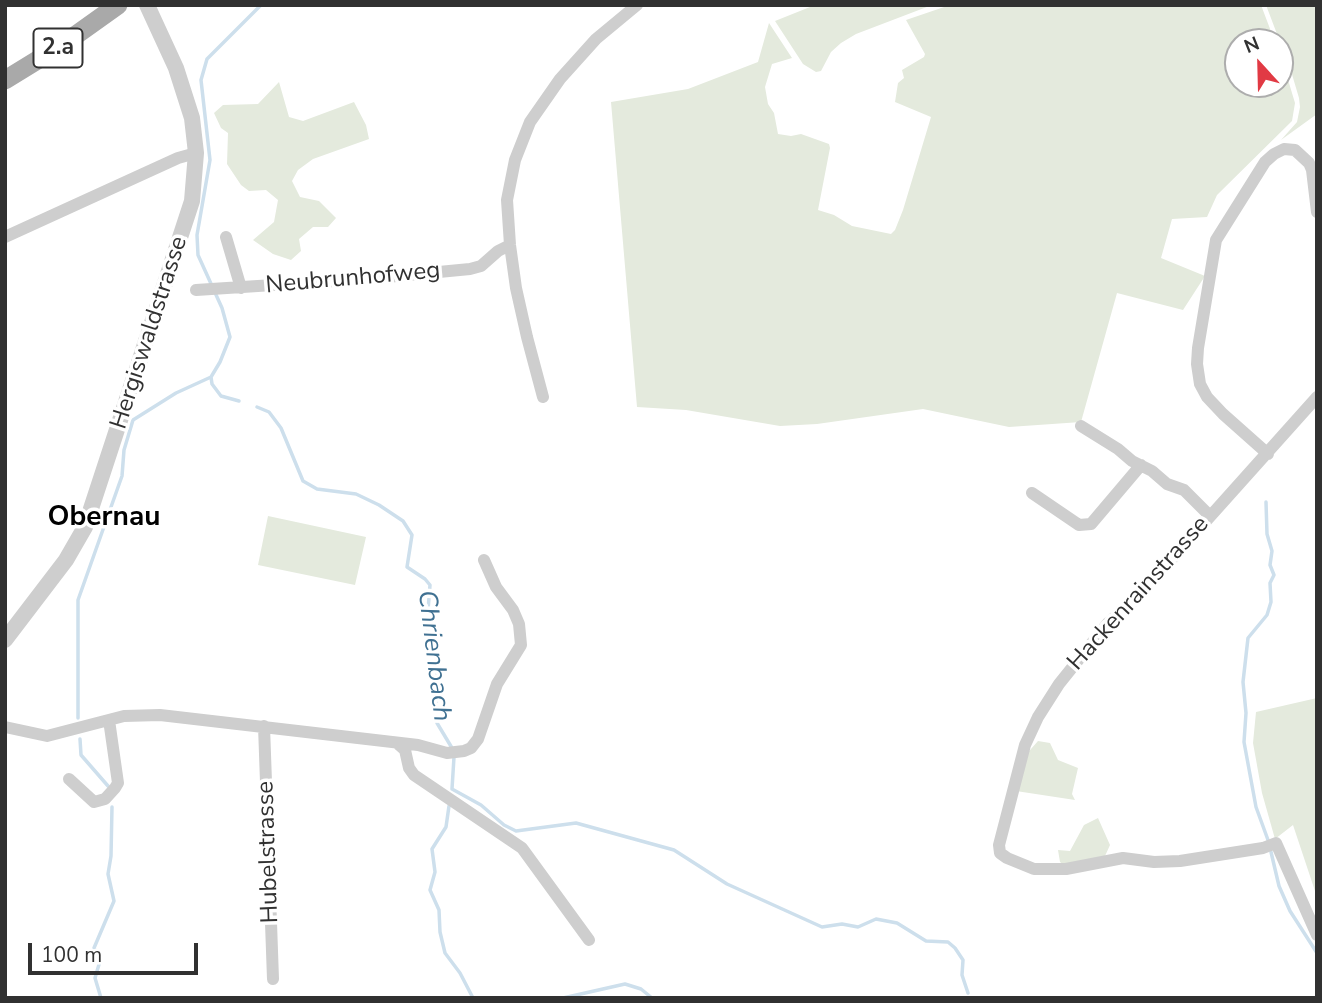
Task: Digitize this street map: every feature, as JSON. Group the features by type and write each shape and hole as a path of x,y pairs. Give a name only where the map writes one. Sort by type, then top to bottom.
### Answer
{"main road":[{"name":"2.a","path":"5,80 62,45 118,5"}],"street":[{"name":"Hergiswaldstrasse","path":"5,640 73,548 94,503 192,201 196,153 187,97 147,5"},
{"path":"543,397 524,325 510,245 507,200 515,160 530,122 560,79 596,39 637,5"},
{"path":"1268,454 1223,414 1207,397 1200,384 1198,348 1216,240 1265,162 1284,149 1295,150 1309,163 1317,212"},
{"path":"5,237 178,158 196,153"},
{"name":"Neubrunhofweg","path":"226,237 241,288 470,269 481,267 498,251 510,245"},
{"path":"207,289 241,288"},
{"name":"Hackenrainstrasse","path":"1317,397 1138,597 1108,623 1059,684 1038,717 1025,745 999,845 1000,853 1007,858 1034,869 1066,869 1123,858 1154,862 1180,860 1263,848 1276,843 1317,935"},
{"path":"1081,426 1167,484 1184,490 1210,516"},
{"path":"1031,493 1079,525 1091,524 1141,465"},
{"path":"5,727 47,736 144,714 418,745 447,753 471,748 478,739 498,684 521,645 522,635 513,610 496,587 484,560"},
{"path":"69,779 94,802 100,802 118,783 109,720"},
{"name":"Hubelstrasse","path":"264,726 274,979"},
{"path":"397,743 405,750 409,768 414,775 522,848 589,940"}],"shaded area":[{"path":"815,5 932,5 856,34 831,52 821,71 816,72 803,64 775,21"},
{"path":"950,5 1261,5 1270,28 1224,28 1224,98 1294,98 1292,121 1217,195 1207,217 1172,219 1161,258 1205,276 1183,310 1117,293 1081,422 1009,427 923,409 817,424 780,426 686,410 637,407 611,102 688,89 758,62 769,23 792,58 772,64 765,87 778,134 801,134 829,144 818,210 834,215 852,226 891,234 903,210 931,117 895,102 898,83 904,78 902,70 925,54 906,20"},
{"path":"1266,5 1317,5 1317,114 1281,140 1297,122 1300,107 1294,81 1294,28 1275,28"},
{"path":"279,82 289,117 303,121 354,102 366,125 369,139 313,159 298,170 292,181 300,197 319,201 336,218 328,227 313,227 299,239 301,251 291,260 273,254 253,240 274,222 278,200 266,190 249,191 241,185 227,164 228,133 221,128 214,113 223,105 258,104"},
{"path":"268,516 366,537 355,585 258,565"},
{"path":"1317,698 1317,897 1293,825 1275,839 1262,793 1253,743 1256,712"},
{"path":"1038,741 1050,743 1058,760 1078,768 1072,794 1075,800 1016,791 1023,758"},
{"path":"1098,818 1110,845 1105,856 1065,866 1060,862 1058,850 1070,851 1084,825"}],"waterway":[{"name":"Chrienbach","path":"239,401 221,396 212,384 211,377 230,337 222,308 198,255 197,235 210,160 201,80 207,59 261,5"},
{"path":"78,718 78,600 122,476 124,450 133,420 176,393 211,377"},
{"name":"Chrienbach","path":"257,407 269,412 281,428 303,481 317,489 356,494 379,505 403,521 412,535 407,567 430,585 427,623 430,655 438,677 437,723 452,748"},
{"path":"1266,502 1267,534 1272,551 1270,565 1274,575 1270,583 1271,602 1267,615 1248,638 1243,682 1246,713 1244,742 1256,807 1268,840"},
{"path":"80,739 81,755 108,786"},
{"name":"Chrienbach","path":"452,789 454,757"},
{"path":"452,789 481,805 504,825 516,831 576,823 674,850 727,884 822,927 842,924 858,927 876,919 897,923 926,941 948,942 963,960 962,975 968,993"},
{"name":"Chrienbach","path":"449,806 446,827 432,849 435,872 430,890 439,910 445,953 460,973 473,998"},
{"path":"101,998 95,978 100,961 94,948 114,901 108,874 112,807"},
{"path":"1271,852 1279,886 1290,911 1317,953"},
{"path":"563,998 625,984 641,989 652,998"}],"district":[{"name":"Obernau","path":"104,518"}]}
